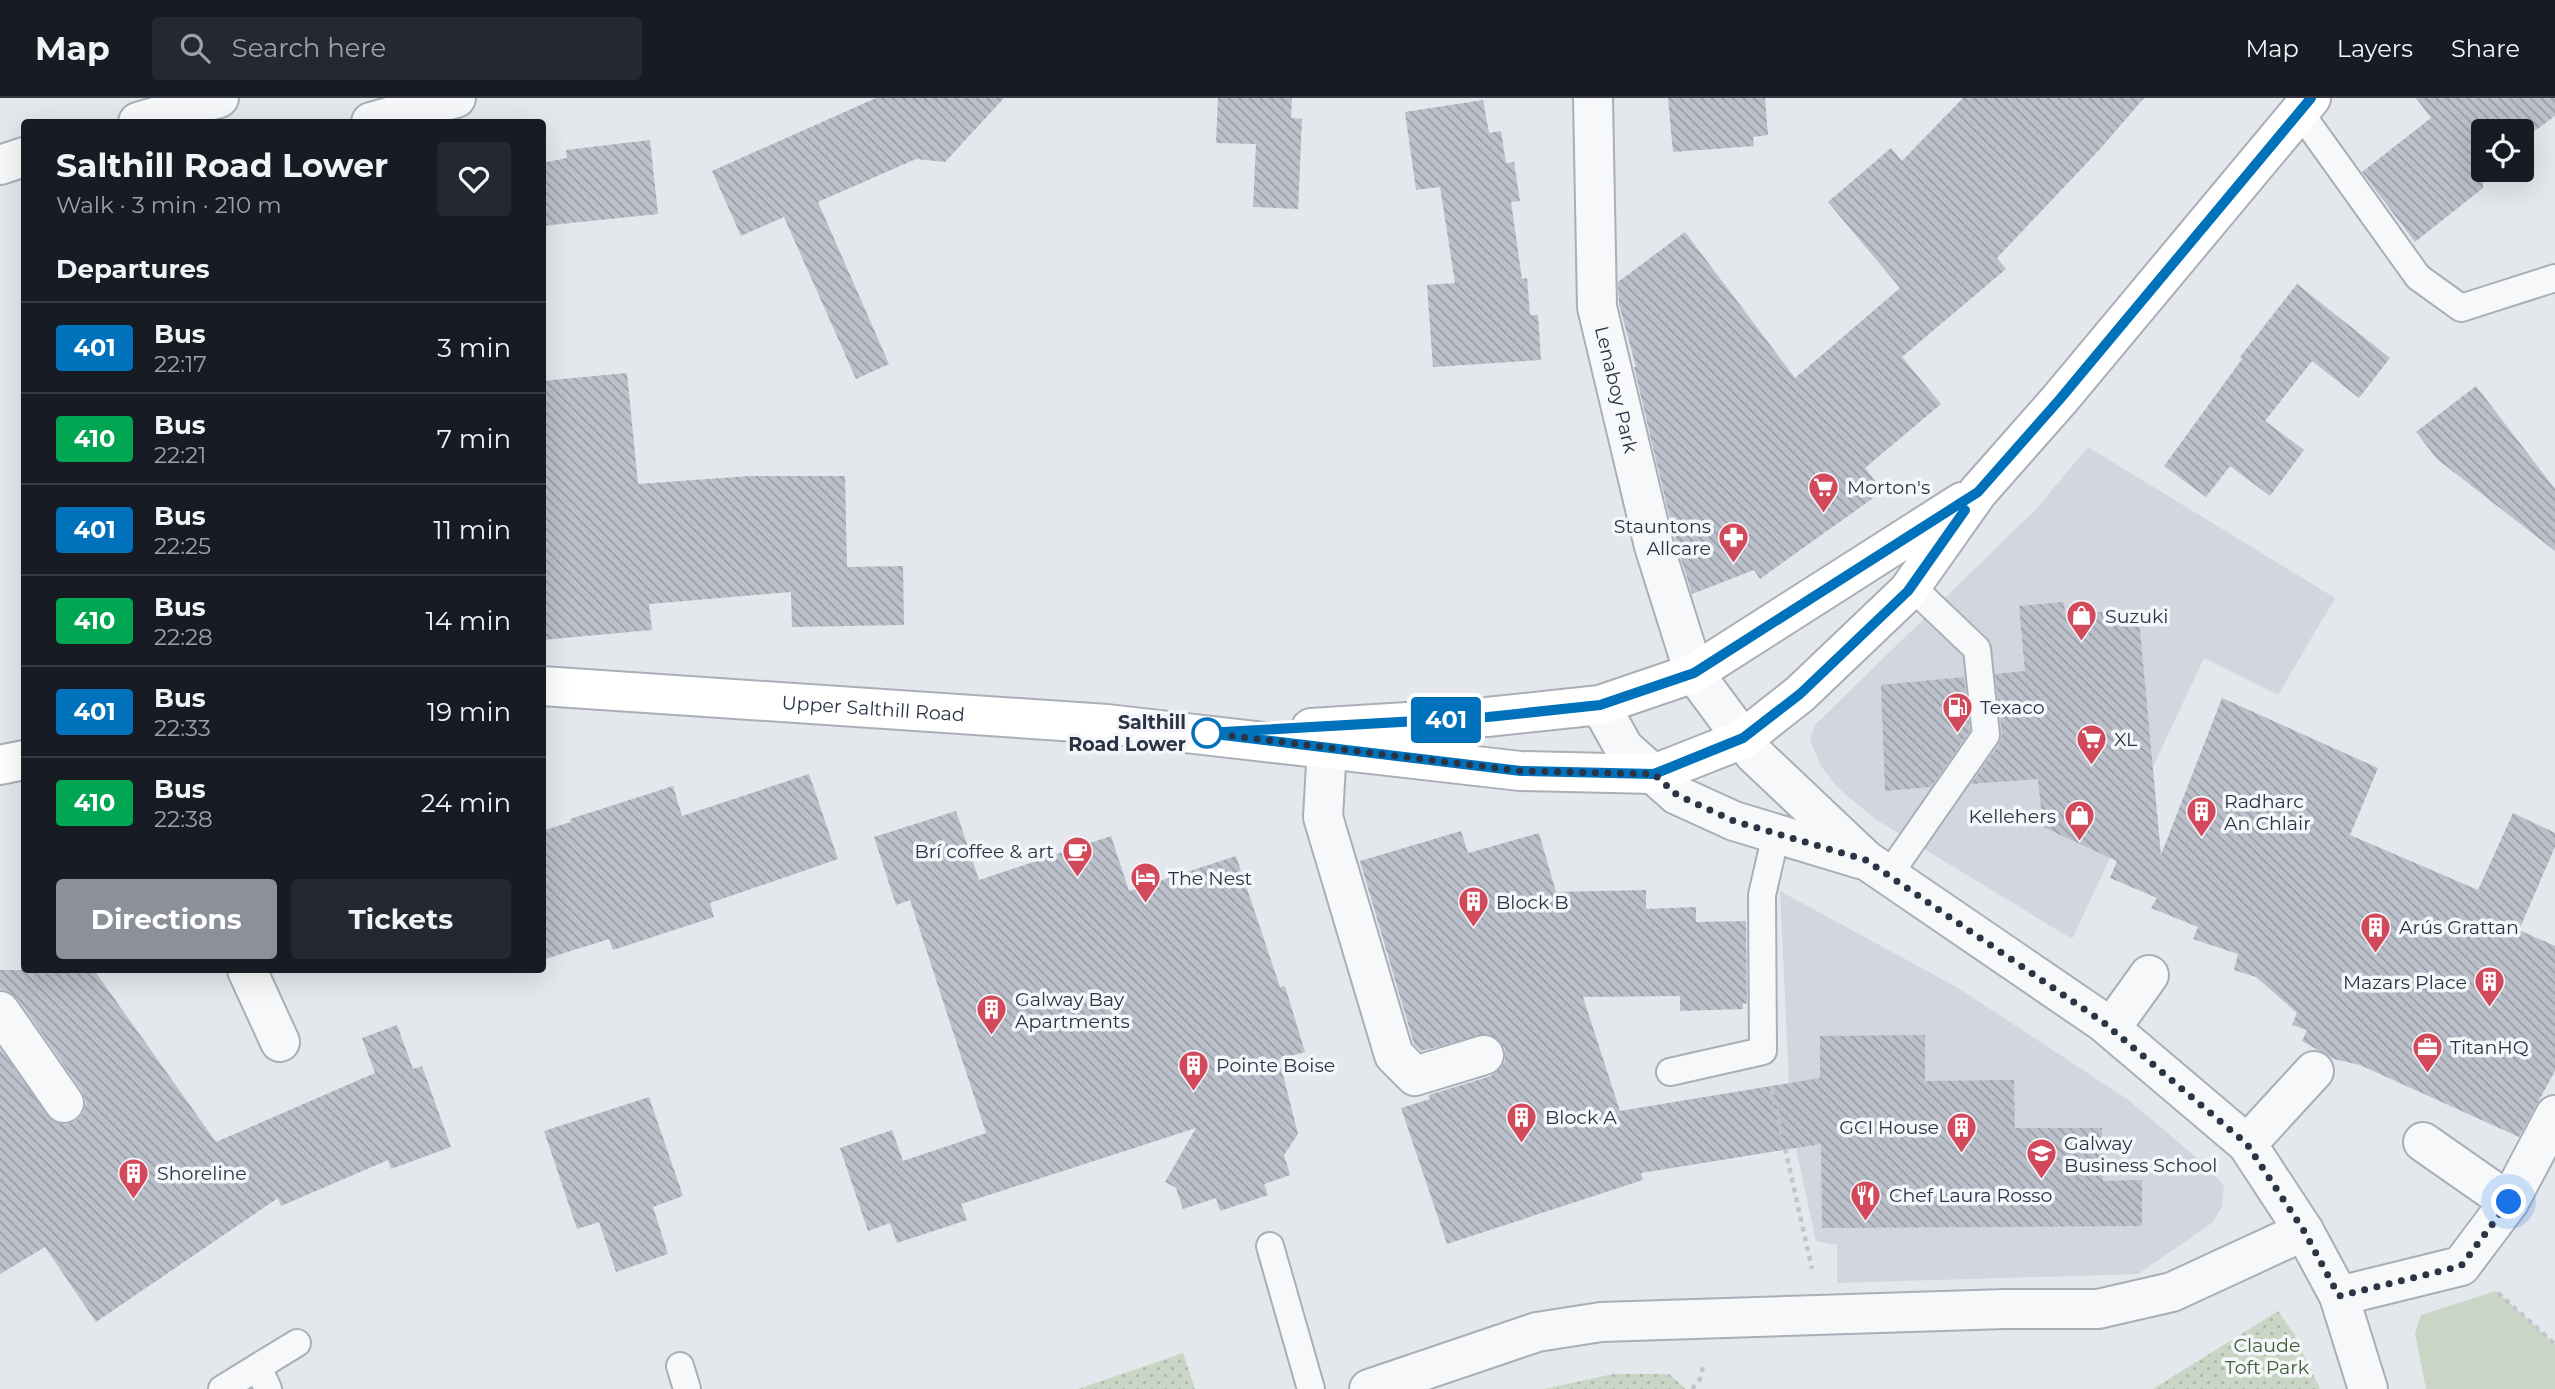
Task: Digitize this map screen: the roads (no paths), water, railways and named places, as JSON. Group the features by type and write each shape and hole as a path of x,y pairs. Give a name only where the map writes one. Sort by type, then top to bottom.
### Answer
{"main road":[{"path":"1978,492 2060,399 2305,104"},
{"name":"Upper Salthill Road","path":"1206,733 1488,717 1600,705 1694,673 1978,492"},
{"name":"Upper Salthill Road","path":"546,686 1206,733 1521,771 1654,774 1743,738 1800,694 1911,586 1978,492"},
{"path":"0,765 21,761"}],"street":[{"path":"148,119 219,98"},
{"path":"382,119 456,98"},
{"name":"Lenaboy Park","path":"1593,98 1597,307 1654,546 1694,673 1754,754 1877,868"},
{"path":"0,165 21,158"},
{"path":"1600,705 1624,748 1677,795 1734,821 1877,868 2111,1028 2247,1144 2304,1231 2339,1296 2368,1389"},
{"path":"1327,747 1323,817 1394,1055 1415,1076 1484,1055"},
{"path":"248,973 280,1042"},
{"path":"2111,1028 2149,975"},
{"path":"0,1011 64,1103"},
{"path":"2247,1144 2314,1071"},
{"path":"2339,1296 2461,1266 2509,1202 2555,1115"},
{"path":"2423,1142 2509,1202"},
{"path":"1369,1389 1550,1330 1601,1322 2005,1309 2098,1309 2172,1292 2304,1231"}],"lane":[{"path":"2305,104 2418,277 2461,308 2555,278"},
{"path":"1877,868 1986,735 1977,649 1911,586"},
{"path":"1670,1072 1763,1051 1762,895 1776,834"},
{"path":"1270,1246 1311,1389"},
{"path":"222,1389 263,1378 297,1343"}],"place":[{"name":"Morton's","path":"1824,514"},
{"name":"Stauntons Allcare","path":"1734,564"},
{"name":"Suzuki","path":"2082,643"},
{"name":"Salthill Road Lower","path":"1207,733"},
{"name":"Texaco","path":"1957,734"},
{"name":"XL","path":"2091,766"},
{"name":"Radharc An Chlair","path":"2201,839"},
{"name":"Kellehers","path":"2079,843"},
{"name":"Brí coffee & art","path":"1077,878"},
{"name":"The Nest","path":"1145,905"},
{"name":"Block B","path":"1473,929"},
{"name":"Arús Grattan","path":"2376,954"},
{"name":"Mazars Place","path":"2490,1009"},
{"name":"Galway Bay Apartments","path":"992,1037"},
{"name":"TitanHQ","path":"2427,1074"},
{"name":"Pointe Boise","path":"1193,1092"},
{"name":"Block A","path":"1522,1144"},
{"name":"GCI House","path":"1962,1154"},
{"name":"Galway Business School","path":"2041,1181"},
{"name":"Shoreline","path":"134,1200"},
{"name":"Chef Laura Rosso","path":"1866,1222"}],"park label":[{"name":"Claude Toft Park","path":"2267,1356"}]}
